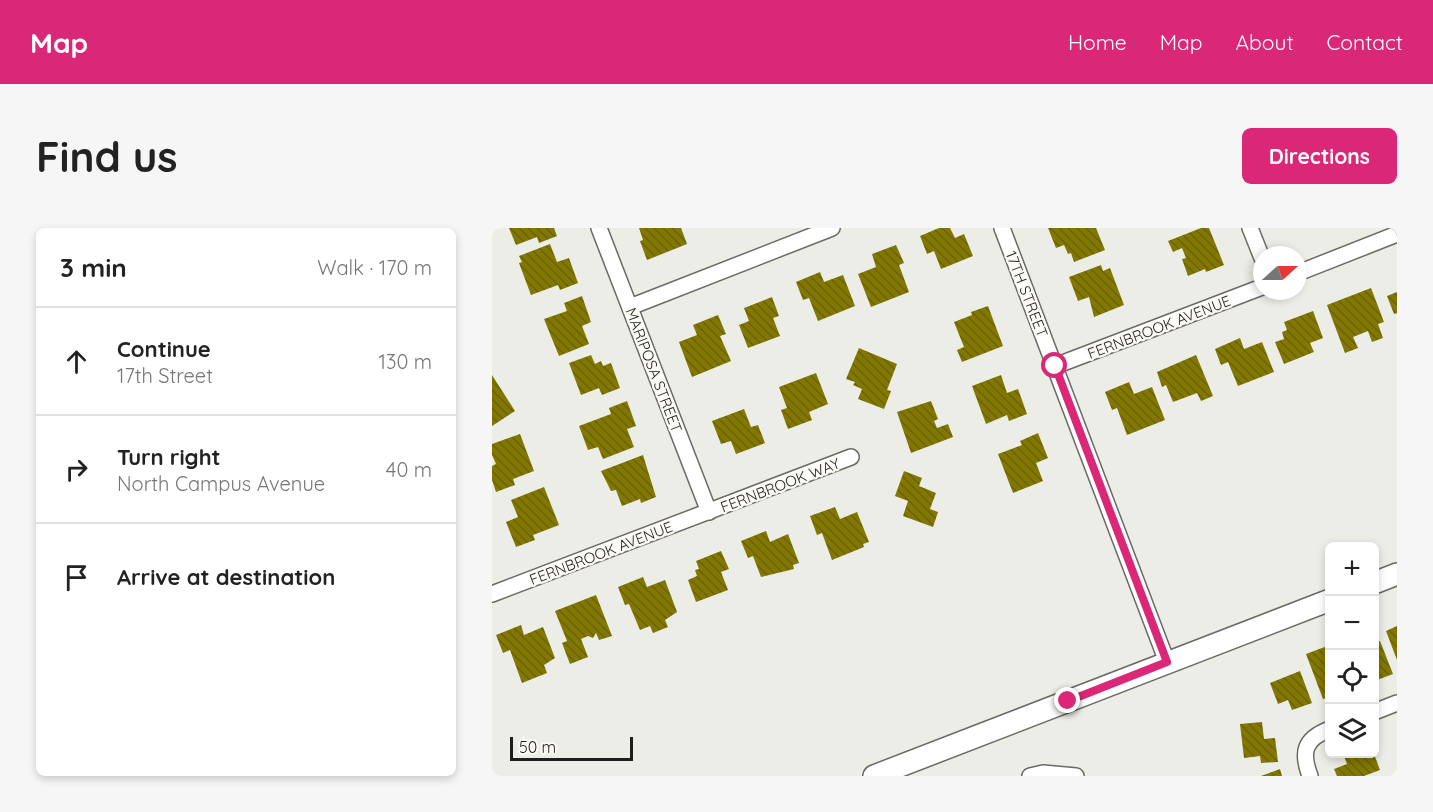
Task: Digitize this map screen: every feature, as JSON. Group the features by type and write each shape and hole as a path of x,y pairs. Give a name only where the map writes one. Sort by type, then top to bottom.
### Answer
{"main road":[{"path":"1379,581 1397,574"},
{"path":"874,776 1325,602"}],"street":[{"name":"MARIPOSA STREET","path":"599,228 709,512"},
{"path":"630,307 832,228"},
{"name":"17TH STREET","path":"1002,228 1167,662"},
{"path":"1250,228 1257,246"},
{"path":"1307,269 1397,234"},
{"name":"FERNBROOK AVENUE","path":"1055,366 1253,290"},
{"name":"FERNBROOK WAY","path":"709,512 851,457"},
{"name":"FERNBROOK AVENUE","path":"492,594 709,512"},
{"path":"1379,710 1397,703"},
{"path":"1310,776 1305,762 1305,749 1311,739 1325,731"},
{"path":"1030,776 1043,773 1076,776"}],"building":[{"path":"509,228 554,228 557,236 539,243 537,237 516,245"},
{"path":"639,228 681,228 687,244 647,260 640,241 643,240"},
{"path":"939,228 950,228 955,238 964,234 973,256 941,269 934,251 927,254 920,236"},
{"path":"1048,228 1096,228 1105,250 1074,262 1071,253 1068,254 1064,245 1056,248"},
{"path":"1201,228 1209,228 1224,265 1188,276 1182,259 1186,258 1182,248 1173,252 1168,241"},
{"path":"550,244 557,262 569,258 578,283 560,290 558,285 531,295 519,263 522,262 519,256"},
{"path":"896,245 904,263 899,265 909,292 871,307 858,274 876,267 872,254"},
{"path":"1101,265 1103,271 1110,268 1124,305 1094,317 1089,297 1078,301 1069,277"},
{"path":"820,272 824,282 843,275 855,306 818,321 809,298 803,300 796,282"},
{"path":"1371,288 1384,322 1378,324 1383,338 1372,342 1368,331 1353,337 1358,348 1345,353 1327,305"},
{"path":"1397,292 1397,313 1394,314 1387,296"},
{"path":"582,296 591,322 582,326 589,344 559,356 544,319 567,311 564,303"},
{"path":"772,297 779,316 773,318 780,336 748,348 739,325 749,321 744,308"},
{"path":"988,306 1003,346 962,362 957,350 964,347 954,322 972,315 971,312"},
{"path":"1313,311 1323,338 1310,343 1314,352 1284,364 1275,342 1284,339 1282,332 1287,330 1284,322"},
{"path":"718,315 726,334 720,336 731,361 692,377 679,342 697,335 693,325"},
{"path":"1240,338 1244,349 1262,342 1274,372 1238,386 1228,362 1221,365 1215,349"},
{"path":"859,348 897,364 887,390 891,391 884,409 858,399 862,389 853,385 855,382 846,379"},
{"path":"591,355 595,364 601,361 603,366 611,363 620,388 602,395 599,388 581,395 569,363"},
{"path":"1196,355 1213,396 1201,401 1197,393 1173,402 1166,385 1162,387 1157,372"},
{"path":"816,373 828,404 809,412 812,420 788,429 781,410 787,408 779,387"},
{"path":"492,375 515,411 492,426"},
{"path":"1001,375 1007,393 1018,389 1027,414 1009,421 1007,415 986,424 972,386"},
{"path":"1129,382 1134,394 1152,387 1165,420 1127,435 1117,408 1112,410 1105,392"},
{"path":"627,401 636,426 627,429 634,447 603,459 598,447 588,450 579,426 611,414 609,408"},
{"path":"931,401 938,419 934,421 937,428 948,424 953,437 911,453 897,412"},
{"path":"744,409 751,427 758,425 765,443 736,454 731,441 721,444 712,421"},
{"path":"1038,433 1048,458 1036,463 1043,481 1013,493 998,454 1022,445 1020,441"},
{"path":"520,434 534,471 513,479 515,485 496,492 492,480 492,466 496,464 492,455 492,444"},
{"path":"643,455 656,497 641,503 640,499 622,506 616,490 611,491 601,471"},
{"path":"904,471 922,478 919,486 936,493 930,509 938,512 933,527 903,516 908,501 895,496"},
{"path":"544,487 559,525 533,535 535,540 516,547 506,522 518,517 511,500"},
{"path":"835,507 840,519 857,512 869,542 863,544 864,547 832,560 822,533 817,535 810,516"},
{"path":"766,531 770,542 788,534 799,563 793,565 794,569 761,577 753,556 748,558 741,541"},
{"path":"721,551 729,569 721,572 728,590 696,602 688,580 697,576 695,570 699,569 696,561"},
{"path":"643,577 647,587 665,580 677,612 665,620 668,627 653,633 650,626 640,630 629,604 625,605 618,587"},
{"path":"596,595 612,636 599,640 596,633 593,638 588,636 581,639 588,657 570,664 562,643 567,641 555,611"},
{"path":"521,625 524,635 543,627 555,658 544,665 547,673 522,683 510,650 503,653 496,635"},
{"path":"1397,626 1397,660 1386,631"},
{"path":"1379,641 1393,674 1379,679 1379,650"},
{"path":"1325,647 1325,698 1323,699 1306,654"},
{"path":"1300,671 1312,703 1292,710 1288,700 1278,704 1270,683"},
{"path":"1262,722 1264,739 1275,738 1278,762 1261,763 1260,756 1244,758 1240,724"},
{"path":"1345,758 1376,758 1380,770 1364,776 1337,776 1334,769 1347,764"},
{"path":"1280,769 1282,776 1261,776"}],"route":[{"path":"1055,366 1167,662 1068,701"}]}
